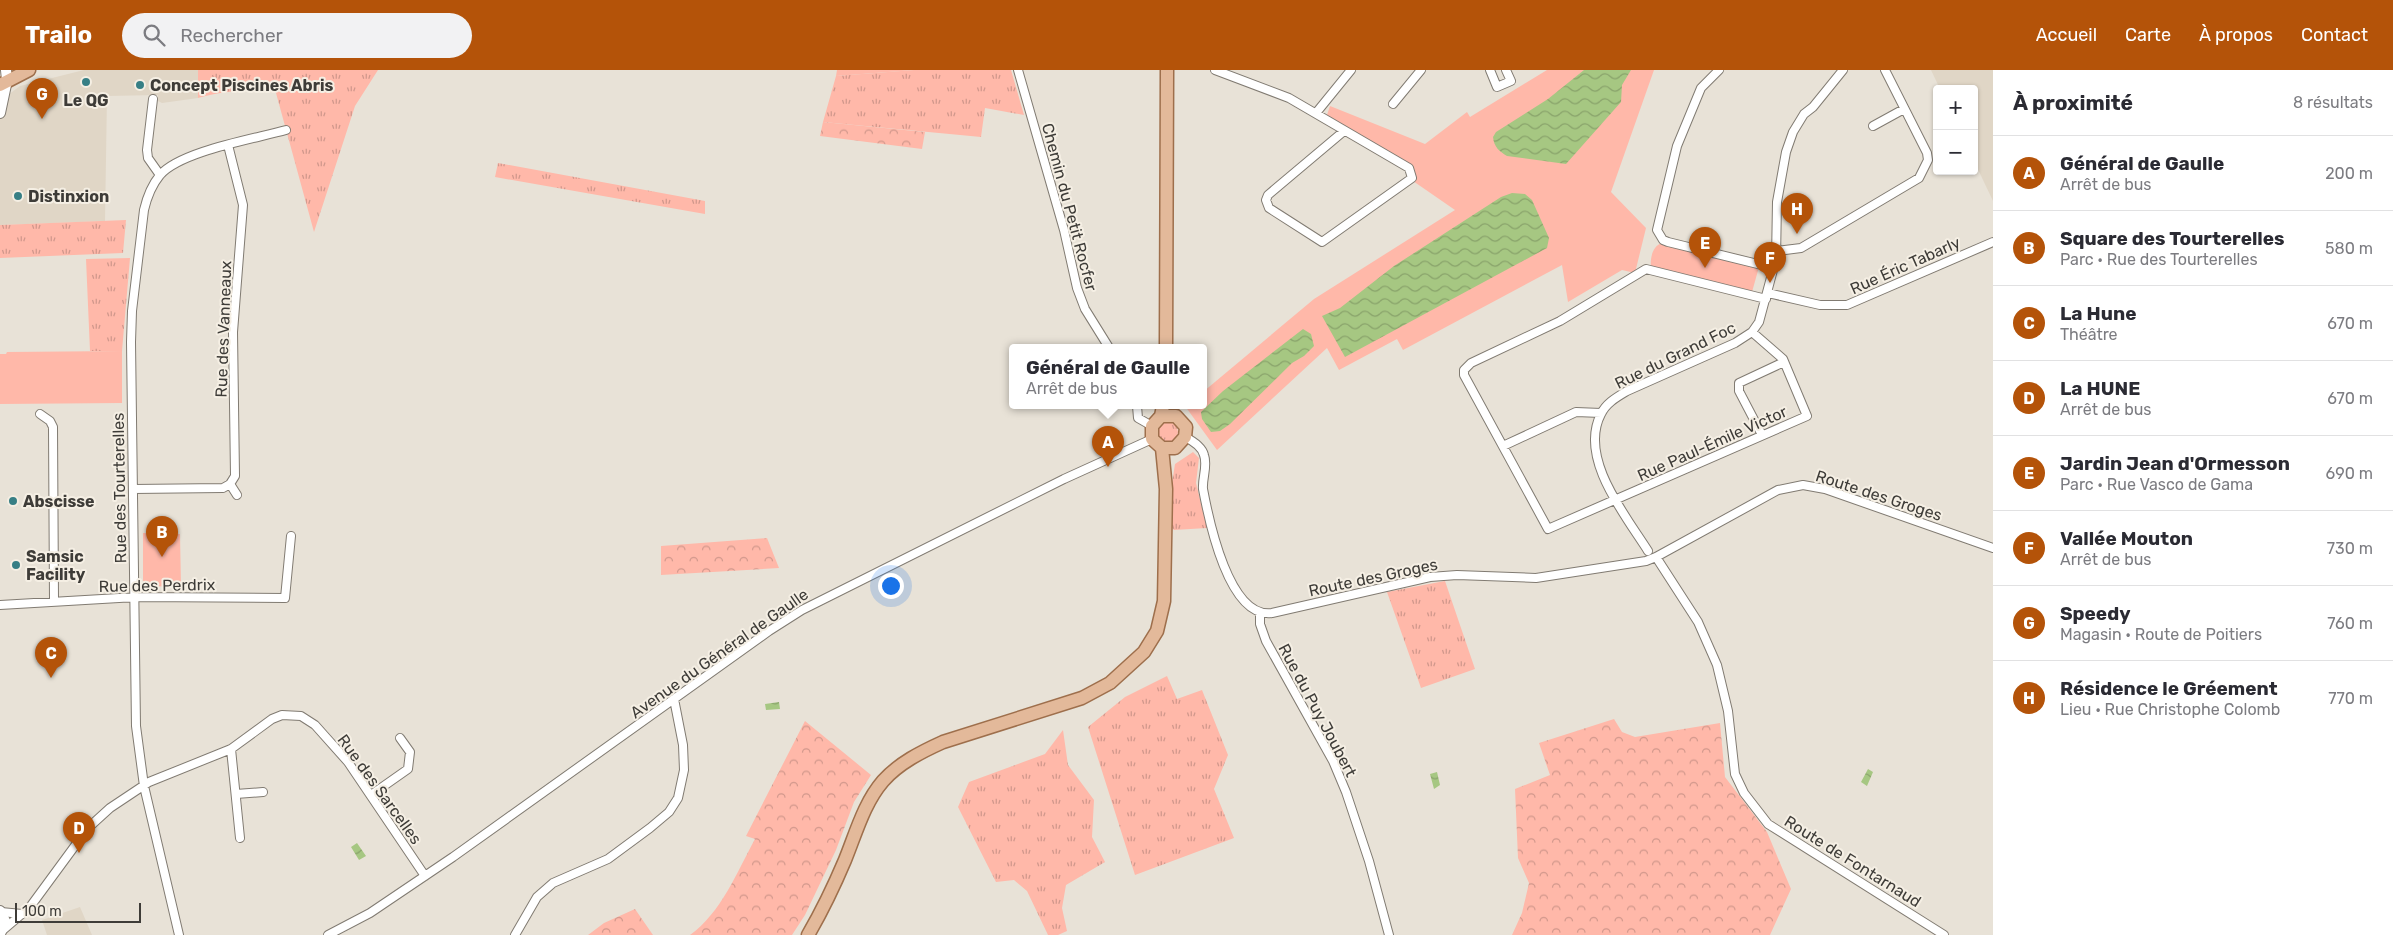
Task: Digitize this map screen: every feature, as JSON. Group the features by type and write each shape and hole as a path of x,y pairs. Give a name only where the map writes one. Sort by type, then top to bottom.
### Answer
{"main road":[{"path":"4,75 29,70"},
{"path":"1166,344 1167,70"},
{"path":"1162,411 1174,411 1184,423 1185,437 1168,448 1152,439 1152,426 1162,411"},
{"path":"808,935 836,880 867,806 882,782 895,769 925,750 943,742 1082,698 1110,683 1144,652 1157,630 1164,601 1168,448"}],"street":[{"name":"Chemin du Petit Rocfer","path":"1018,70 1064,230 1077,288 1085,310 1106,344"},
{"path":"1215,70 1289,98 1344,132 1409,168 1412,178 1322,242 1269,208 1266,200 1268,195 1344,132"},
{"path":"1316,113 1351,70"},
{"path":"1393,104 1421,70"},
{"path":"1493,71 1497,87 1511,81 1506,70"},
{"path":"1719,70 1701,88 1677,146 1657,230 1662,240 1668,242 1774,268"},
{"name":"Rue du Grand Foc","path":"1601,413 1612,401 1627,391 1735,344 1752,332 1759,322 1774,268 1777,251 1779,187 1793,132 1804,114 1814,107 1843,70"},
{"path":"1777,251 1801,248 1919,178 1928,160 1885,70"},
{"path":"0,113 4,75"},
{"path":"153,98 147,150 148,158 160,175"},
{"path":"1873,126 1904,109"},
{"name":"Rue des Tourterelles","path":"179,935 144,786 136,718 132,312 144,210 147,195 160,175 179,161 286,130"},
{"name":"Rue des Vanneaux","path":"228,146 242,205 233,332 235,476 230,484"},
{"name":"Rue Éric Tabarly","path":"1503,446 1466,380 1464,370 1467,366 1560,321 1646,269 1767,296 1820,305 1847,305 1993,242"},
{"name":"Rue Paul-Émile Victor","path":"1503,446 1548,529 1807,416 1784,362 1752,332"},
{"path":"1762,435 1739,391 1739,383 1784,362"},
{"path":"1137,409 1138,418 1152,426"},
{"path":"1503,446 1576,412 1601,413 1595,441 1596,456 1615,500 1648,552"},
{"path":"40,414 50,420 53,427 54,601"},
{"path":"1185,437 1198,445 1205,456 1203,488 1221,557 1229,579 1238,596 1248,606 1260,613"},
{"name":"Avenue du Général de Gaulle","path":"328,935 370,913 425,876 769,631 828,595 1055,483 1152,439"},
{"path":"133,489 223,488 230,484 237,495"},
{"name":"Route des Groges","path":"1260,613 1272,613 1430,577 1457,575 1536,578 1634,564 1656,557 1765,496 1778,490 1803,485 1846,496 1993,548"},
{"name":"Rue des Perdrix","path":"0,605 136,597 285,598 291,536"},
{"name":"Route de Fontarnaud","path":"1656,557 1698,622 1717,666 1728,711 1735,774 1744,793 1768,824 1944,935"},
{"name":"Rue du Puy Joubert","path":"1260,613 1260,624 1266,641 1332,761 1346,792 1369,862 1389,935"},
{"path":"515,935 537,897 553,883 608,859 650,828 668,812 678,798 684,770 684,752 674,699"},
{"name":"Rue des Sarcelles","path":"232,749 272,719 282,715 301,716 310,721 348,762 425,876"},
{"path":"371,795 408,769 410,752 400,738"},
{"path":"1,932 30,907 88,828 110,808 144,786 232,749 240,838"},
{"path":"236,794 263,792"},
{"path":"0,912 22,914"},
{"path":"0,912 5,921 1,932"}],"shaded area":[{"path":"84,70 198,70 198,98 162,103 158,101 158,95 107,96 105,221 0,225 0,101 20,86"},
{"path":"1931,70 1993,70 1993,201 1978,169 1978,85 1938,85"},
{"path":"80,907 92,935 47,935 42,920"}],"green space":[{"path":"198,70 378,70 355,106 314,232 276,93 237,91 198,98"},
{"path":"837,70 914,70 836,76"},
{"path":"914,70 1011,70 1024,115 985,108 981,137 823,122 836,76"},
{"path":"1547,70 1654,70 1611,192 1646,228 1635,273 1622,270 1568,302 1562,265 1403,350 1397,339 1339,370 1327,348 1217,450 1187,409 1207,409 1207,389 1314,299 1455,210 1413,181 1412,168 1327,115 1330,106 1425,144 1467,112 1470,117"},
{"path":"823,122 925,132 922,149 820,136"},
{"path":"498,163 705,201 705,214 495,177"},
{"path":"126,220 123,253 0,258 0,225"},
{"path":"1662,243 1759,267 1752,292 1651,268 1651,257 1654,250"},
{"path":"130,258 122,351 90,351 86,259"},
{"path":"122,351 122,403 0,404 0,354 6,354 7,352"},
{"path":"1168,422 1175,425 1178,432 1175,439 1168,442 1161,439 1158,432 1161,425"},
{"path":"1193,452 1199,458 1196,483 1207,528 1174,530 1171,527 1171,490 1175,464"},
{"path":"143,533 180,534 181,587 149,586 143,581"},
{"path":"767,538 779,568 661,575 661,546"},
{"path":"1445,581 1475,669 1421,688 1387,592"},
{"path":"1167,676 1177,699 1202,690 1228,755 1214,789 1234,838 1135,875 1088,727 1125,697"},
{"path":"1614,719 1622,732 1635,737 1720,723 1725,777 1767,832 1791,889 1770,935 1512,935 1522,913 1529,883 1518,858 1515,789 1550,775 1539,743"},
{"path":"805,721 871,775 854,802 836,850 805,915 792,935 690,935 711,915 735,878 755,839 746,836"},
{"path":"1063,730 1068,765 1094,800 1092,837 1105,862 1066,885 1062,908 1067,931 1058,935 1048,935 1027,891 1014,880 996,882 958,807 969,782 1045,754"},
{"path":"635,909 653,935 588,935 604,923"}],"water":[{"path":"1584,70 1631,70 1622,85 1621,102 1566,164 1507,156 1497,148 1493,137 1496,132 1548,99"},
{"path":"1512,193 1525,194 1532,200 1549,238 1547,248 1345,357 1322,316 1340,308 1394,266 1501,197"},
{"path":"1303,329 1311,334 1314,346 1304,356 1292,363 1230,424 1220,431 1211,432 1202,419 1201,412 1207,409 1207,406 1223,391"},
{"path":"779,702 780,709 766,710 765,704"},
{"path":"1868,769 1873,772 1867,786 1861,782"},
{"path":"1437,772 1440,785 1434,789 1430,774"},
{"path":"357,843 366,856 359,860 351,847"}],"place":[{"name":"Le QG","path":"86,82"},
{"name":"Concept Piscines Abris","path":"140,85"},
{"name":"Speedy","path":"42,119"},
{"name":"Distinxion","path":"18,196"},
{"name":"Résidence le Gréement","path":"1797,234"},
{"name":"Jardin Jean d'Ormesson","path":"1705,268"},
{"name":"Vallée Mouton","path":"1770,283"},
{"name":"Général de Gaulle","path":"1108,467"},
{"name":"Abscisse","path":"13,501"},
{"name":"Square des Tourterelles","path":"162,557"},
{"name":"Samsic Facility","path":"16,565"},
{"name":"La Hune","path":"51,678"},
{"name":"La HUNE","path":"79,853"}]}
